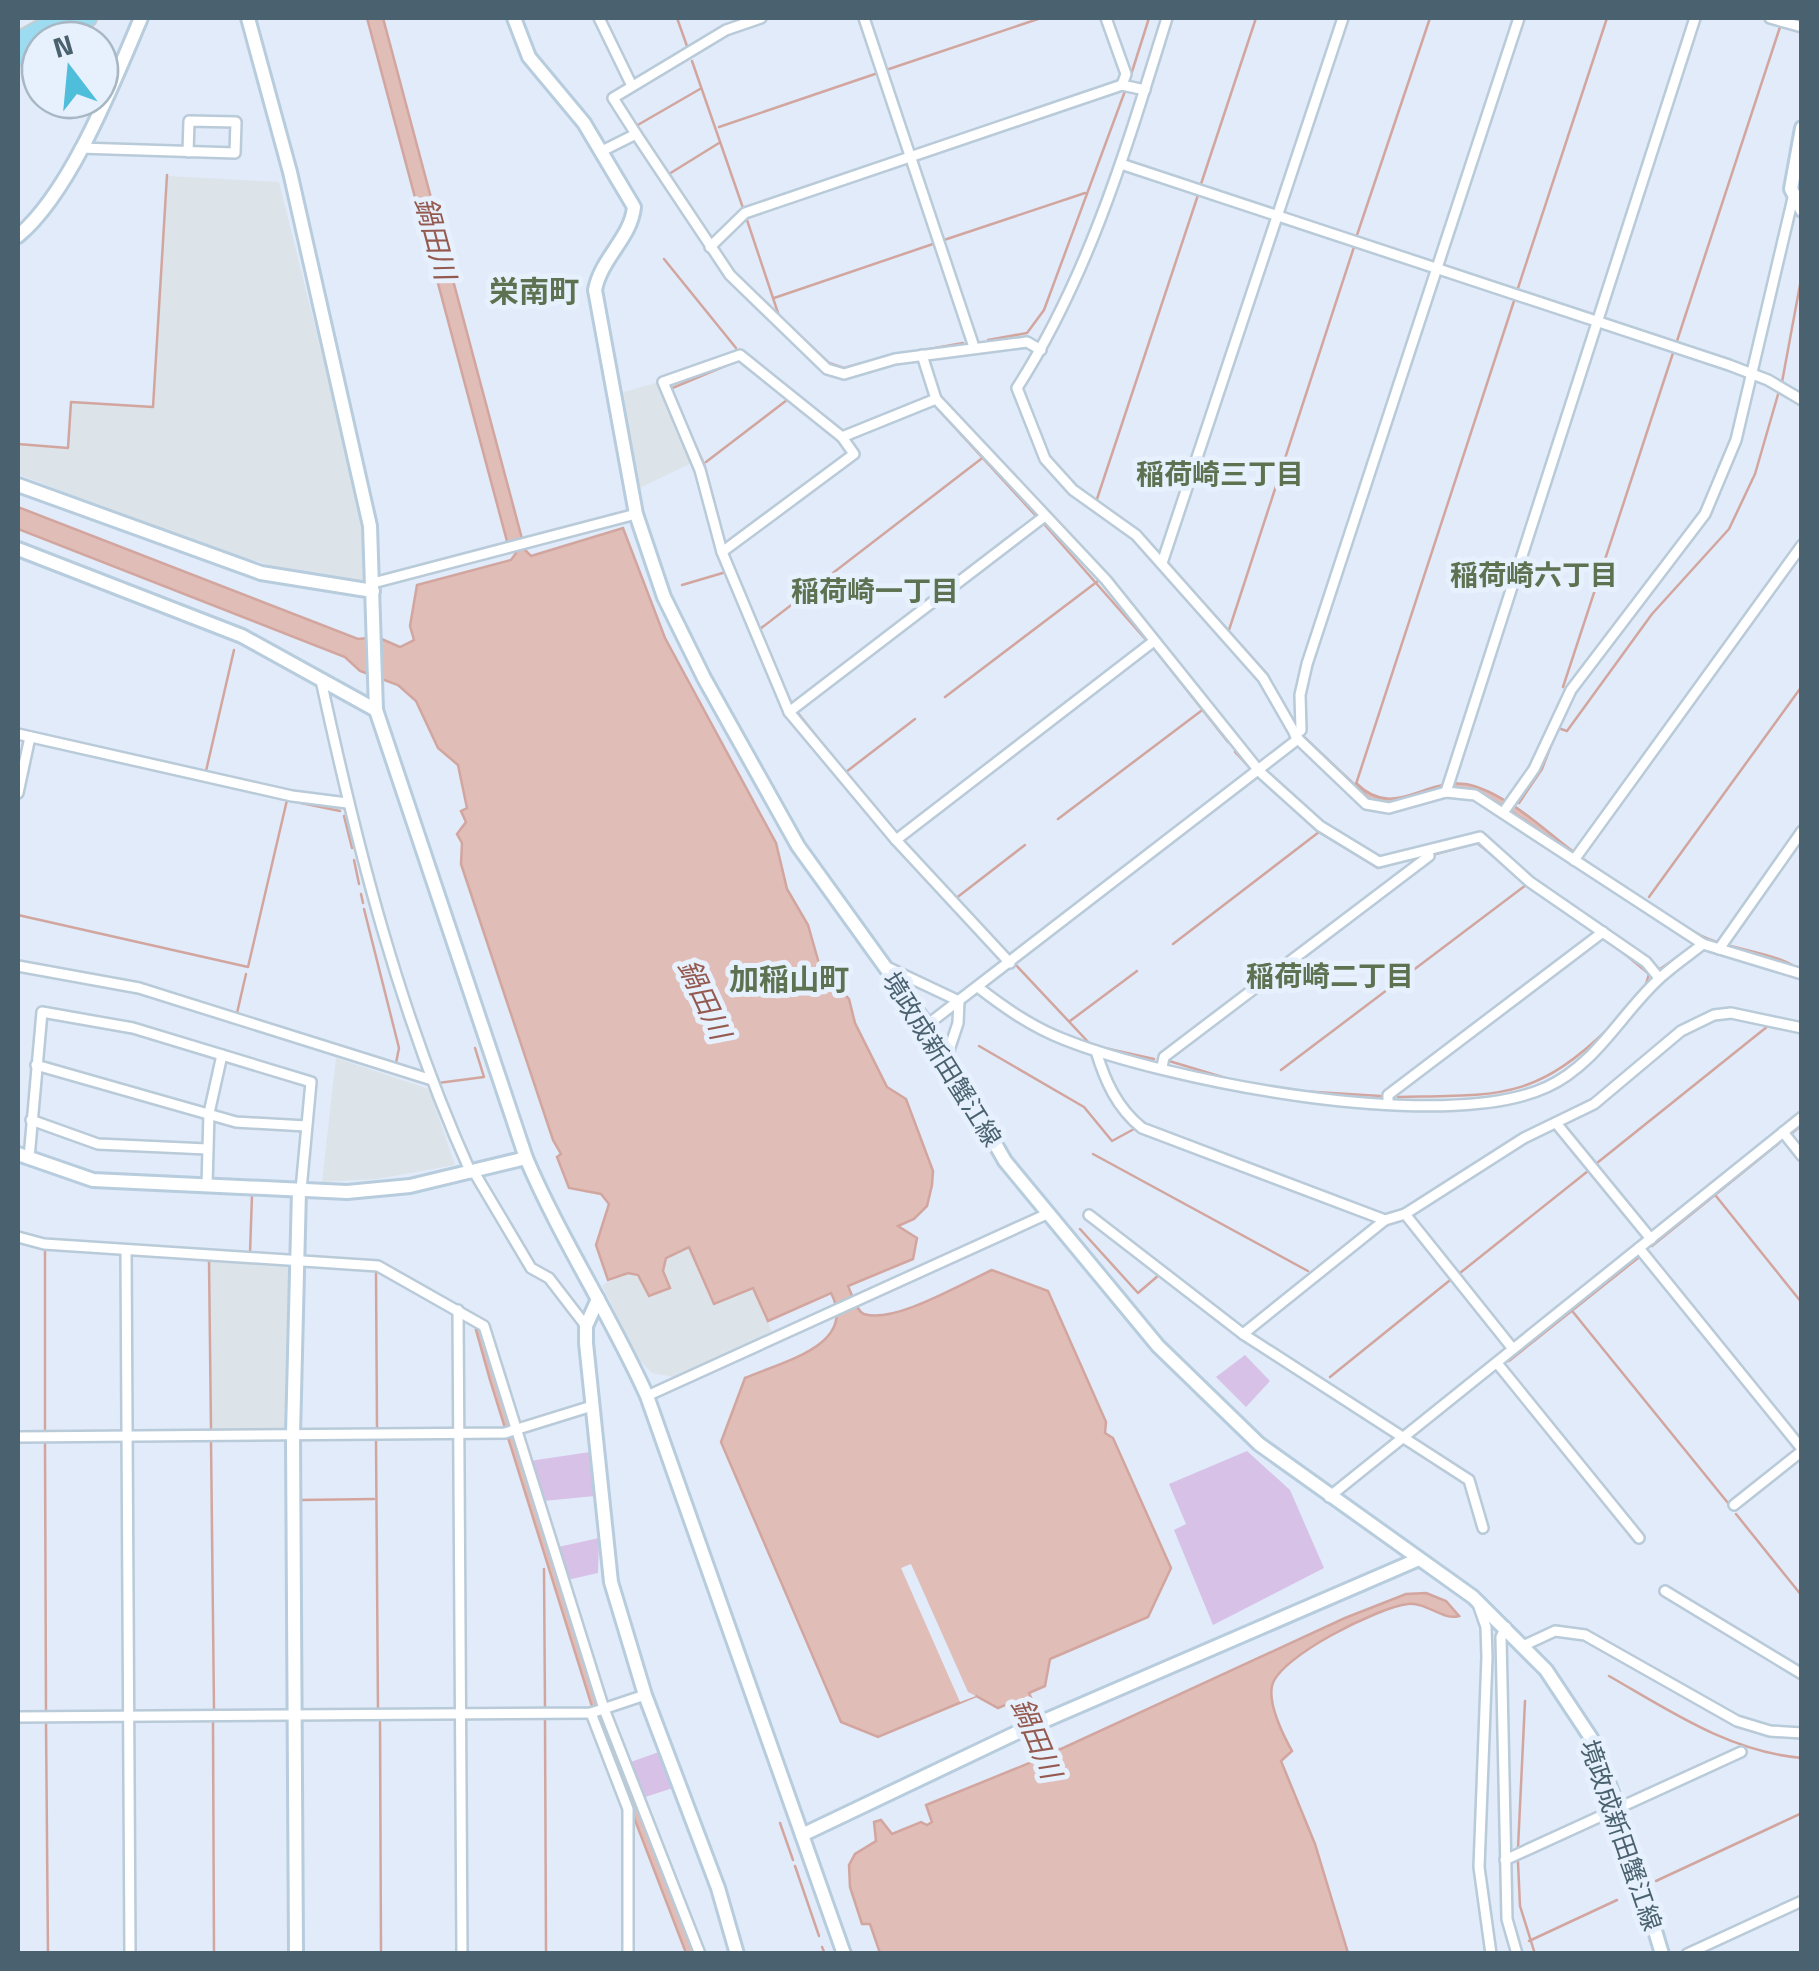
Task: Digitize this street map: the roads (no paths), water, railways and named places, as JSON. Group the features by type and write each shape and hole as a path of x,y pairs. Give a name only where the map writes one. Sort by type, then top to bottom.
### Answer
{"highway":[{"path":"18,42 62,18"}],"street":[{"path":"18,236 47,203 80,148 141,18"},
{"path":"248,18 290,172 330,363 362,484 373,587 372,684 376,710 526,1158 556,1227 598,1299 646,1396 844,1954"},
{"name":"境政成新田蟹江線","path":"514,18 530,57 602,150 634,207 628,228 598,271 595,290 636,514 664,596 704,678 798,846 927,1025 1005,1162 1158,1346 1259,1444 1476,1600 1525,1646 1590,1738 1618,1808 1662,1954"},
{"path":"599,18 632,86"},
{"path":"761,18 726,30 693,54 613,98 693,213 710,247 736,280 827,368 844,374 974,347 1027,342 1041,350"},
{"path":"864,18 974,347"},
{"path":"1106,18 1126,74 1122,85"},
{"path":"1168,18 1121,164 1065,310 1017,388 1035,442 1073,490 1136,535 1162,563 1263,678 1298,734 1373,807 1389,808 1446,788 1508,806 1576,858 1703,944 1721,945 1802,974"},
{"path":"1162,563 1343,18"},
{"path":"927,1025 1260,772 1298,734 1307,664 1519,18"},
{"path":"1446,788 1695,18"},
{"path":"1770,18 1802,28"},
{"path":"710,247 746,213 1122,85 1145,90"},
{"path":"80,148 188,152 236,153 236,122 190,120 188,152"},
{"path":"1508,806 1534,769 1571,690 1705,514 1736,440 1797,204 1792,176 1802,128"},
{"path":"602,150 636,134"},
{"path":"1121,164 1754,375 1802,400"},
{"path":"722,552 854,454 842,437 740,355 663,382 700,470 722,552 789,712 896,840 1010,963"},
{"path":"922,355 936,399 1045,516 1260,772 1320,826 1378,862 1480,837 1530,882 1646,962 1659,978"},
{"path":"842,437 936,399"},
{"path":"18,485 247,569 334,588 373,587 636,514"},
{"path":"789,712 1045,516"},
{"path":"1576,858 1802,545"},
{"path":"18,549 242,636 376,710"},
{"path":"896,840 1154,642"},
{"path":"320,676 366,880 432,1080 473,1173 531,1268 549,1278 586,1326"},
{"path":"18,734 292,796 348,804"},
{"path":"18,794 30,737"},
{"path":"1721,945 1802,832"},
{"path":"1162,1067 1164,1058 1429,856 1428,851"},
{"path":"1388,1103 1388,1095 1603,932"},
{"path":"979,988 1025,1021 1096,1051 1240,1087 1323,1100 1500,1102 1551,1086 1618,1030 1659,978 1703,944"},
{"path":"18,966 138,988 432,1080"},
{"path":"885,966 959,1001"},
{"path":"946,1059 958,1023 959,1001"},
{"path":"296,1954 294,1263 300,1190 306,1126 311,1082 133,1028 42,1012 31,1120 23,1156 93,1180 300,1190 378,1190 473,1173 526,1158"},
{"path":"1243,1334 1385,1220 1405,1214 1524,1138 1594,1104 1681,1031 1714,1015 1731,1013 1802,1028"},
{"path":"1096,1051 1112,1092 1128,1117 1142,1128 1385,1220"},
{"path":"206,1186 209,1113 222,1055"},
{"path":"36,1065 236,1122 306,1126"},
{"path":"1328,1497 1802,1117"},
{"path":"31,1120 98,1144 207,1149"},
{"path":"1556,1124 1650,1239"},
{"path":"1783,1132 1802,1156"},
{"path":"646,1396 860,1298 1017,1232 1047,1214"},
{"path":"1405,1214 1514,1350"},
{"path":"1089,1215 1243,1334 1469,1480 1483,1528"},
{"path":"18,1237 44,1244 378,1266 484,1326 512,1431 604,1709 700,1954"},
{"path":"1639,1248 1802,1450 1734,1505"},
{"path":"126,1250 130,1954"},
{"path":"598,1299 586,1326 611,1582 645,1695 718,1888 737,1954"},
{"path":"458,1310 462,1954"},
{"path":"1497,1363 1640,1538"},
{"path":"18,1436 512,1431 592,1406"},
{"path":"802,1835 1016,1733 1419,1559"},
{"path":"1666,1591 1802,1674"},
{"path":"1476,1600 1486,1626 1478,1867 1491,1954"},
{"path":"1506,1627 1501,1637 1504,1860 1507,1919 1516,1954"},
{"path":"1525,1646 1556,1631 1585,1634 1737,1721 1802,1734"},
{"path":"18,1717 591,1713 645,1695"},
{"path":"591,1713 628,1809 628,1954"},
{"path":"1504,1860 1741,1752"},
{"path":"1687,1954 1802,1900"}],"water":[{"name":"鍋田川","path":"367,18 383,18 525,550 531,556 623,528 665,638 776,843 787,889 808,925 820,967 849,999 855,1023 887,1087 906,1099 933,1171 927,1206 914,1219 898,1226 917,1238 913,1259 848,1286 856,1305 864,1314 892,1313 928,1301 992,1270 1048,1291 1106,1422 1105,1433 1113,1438 1171,1568 1148,1617 1050,1659 1045,1686 1029,1693 1041,1721 1022,1729 1010,1703 998,1708 976,1696 878,1737 841,1722 721,1442 745,1378 813,1349 826,1338 837,1311 831,1293 768,1321 753,1288 714,1304 689,1247 666,1258 663,1271 670,1288 649,1296 638,1275 628,1273 608,1280 596,1245 609,1204 601,1194 569,1188 557,1157 561,1154 461,864 462,843 457,834 466,822 461,811 467,808 458,765 438,748 416,701 398,685 360,671 345,657 18,529 18,507 358,639 377,637 400,647 414,640 410,626 417,585 511,560 516,553 513,544 508,545"},
{"path":"1356,783 1385,799 1443,785 1477,787 1518,809 1579,856 1687,927 1713,941 1783,961 1801,972 1701,940 1477,792 1446,789 1382,803 1371,802"},
{"path":"481,1329 602,1713 696,1953 686,1953 595,1716 490,1380 476,1330"},
{"path":"1426,1593 1446,1601 1459,1616 1447,1616 1415,1604 1375,1614 1310,1648 1278,1674 1272,1686 1274,1710 1292,1751 1281,1761 1315,1844 1348,1953 880,1953 870,1924 862,1924 850,1887 849,1865 855,1854 876,1841 874,1822 881,1820 892,1834 921,1822 927,1825 932,1822 926,1805 1032,1762 1032,1743 1047,1736 1055,1749 1061,1749 1345,1618 1406,1594"}],"waterway":[{"path":"677,18 688,49"},
{"path":"889,69 1041,18"},
{"path":"1130,78 1149,18"},
{"path":"1201,184 1256,18"},
{"path":"1356,238 1430,18"},
{"path":"1518,288 1607,18"},
{"path":"1676,344 1780,27"},
{"path":"692,61 743,208"},
{"path":"719,127 875,74"},
{"path":"636,126 700,89"},
{"path":"988,340 1027,333 1044,310 1125,91"},
{"path":"669,174 719,143"},
{"path":"18,444 68,448 71,402 153,407 167,175"},
{"path":"944,240 1085,193"},
{"path":"1096,502 1198,195"},
{"path":"747,220 779,316 829,363 844,368 871,361"},
{"path":"774,298 933,244"},
{"path":"1229,630 1354,247"},
{"path":"664,259 736,348"},
{"path":"1782,382 1802,274"},
{"path":"1356,784 1514,301"},
{"path":"913,352 963,343"},
{"path":"1563,687 1673,353"},
{"path":"670,389 737,361"},
{"path":"1779,391 1802,406"},
{"path":"1558,728 1567,731 1652,614 1729,529 1755,474 1779,391"},
{"path":"706,462 787,400"},
{"path":"677,405 704,464 725,544"},
{"path":"935,406 1036,516"},
{"path":"760,629 981,459"},
{"path":"1044,524 1147,641"},
{"path":"1133,527 1162,556"},
{"path":"729,557 792,706"},
{"path":"1169,564 1267,674 1291,719"},
{"path":"682,585 726,572"},
{"path":"945,697 1098,581"},
{"path":"206,771 234,650"},
{"path":"1155,650 1228,742"},
{"path":"1649,897 1802,686"},
{"path":"1058,819 1201,711"},
{"path":"798,713 856,786"},
{"path":"846,772 915,719"},
{"path":"1301,734 1357,787"},
{"path":"1519,803 1542,769 1555,735"},
{"path":"18,915 248,967 287,800 34,742"},
{"path":"1235,752 1251,769"},
{"path":"1264,782 1319,832 1378,868 1413,858"},
{"path":"301,803 340,811"},
{"path":"344,816 352,848"},
{"path":"1173,944 1319,832"},
{"path":"1436,854 1477,843 1557,906"},
{"path":"955,899 1025,845"},
{"path":"354,860 359,884"},
{"path":"1281,1070 1526,885"},
{"path":"361,894 363,903"},
{"path":"364,909 399,1048 396,1063"},
{"path":"1614,945 1649,974 1645,987"},
{"path":"1660,969 1692,947"},
{"path":"1015,964 1091,1045 1154,1059"},
{"path":"1070,1021 1137,971"},
{"path":"237,1013 246,974"},
{"path":"1597,1163 1768,1026"},
{"path":"1398,1097 1463,1096 1513,1089 1559,1069 1610,1027"},
{"path":"979,1046 1084,1107 1112,1141 1134,1129"},
{"path":"438,1083 484,1077 475,1048"},
{"path":"1169,1061 1229,1079"},
{"path":"1300,1091 1380,1096"},
{"path":"1792,1133 1802,1125"},
{"path":"1652,1246 1779,1143"},
{"path":"1093,1154 1308,1271"},
{"path":"1460,1273 1588,1171"},
{"path":"250,1253 252,1195"},
{"path":"1716,1196 1802,1303"},
{"path":"1080,1229 1138,1293 1159,1275"},
{"path":"48,1249 118,1254"},
{"path":"45,1250 45,1430"},
{"path":"1509,1361 1638,1258"},
{"path":"209,1261 211,1430"},
{"path":"229,1261 291,1265"},
{"path":"304,1266 376,1270 451,1312"},
{"path":"376,1272 377,1428"},
{"path":"1330,1377 1449,1281"},
{"path":"1573,1312 1728,1503"},
{"path":"376,1440 378,1711"},
{"path":"45,1441 46,1713"},
{"path":"211,1441 214,1710"},
{"path":"300,1500 374,1499"},
{"path":"1736,1514 1802,1596"},
{"path":"544,1569 545,1709"},
{"path":"1609,1676 1725,1739 1802,1758"},
{"path":"1518,1848 1525,1701"},
{"path":"545,1719 546,1954"},
{"path":"380,1720 381,1954"},
{"path":"213,1721 214,1954"},
{"path":"46,1723 48,1954"},
{"path":"1656,1881 1802,1813"},
{"path":"780,1823 793,1860"},
{"path":"1518,1862 1520,1906 1535,1954"},
{"path":"795,1866 819,1936"},
{"path":"1529,1941 1617,1900"},
{"path":"822,1947 825,1954"}],"district":[{"name":"栄南町","path":"534,291"},
{"name":"稲荷崎三丁目","path":"1220,473"},
{"name":"稲荷崎六丁目","path":"1534,574"},
{"name":"稲荷崎一丁目","path":"875,590"},
{"name":"稲荷崎二丁目","path":"1330,975"},
{"name":"加稲山町","path":"789,979"}]}
